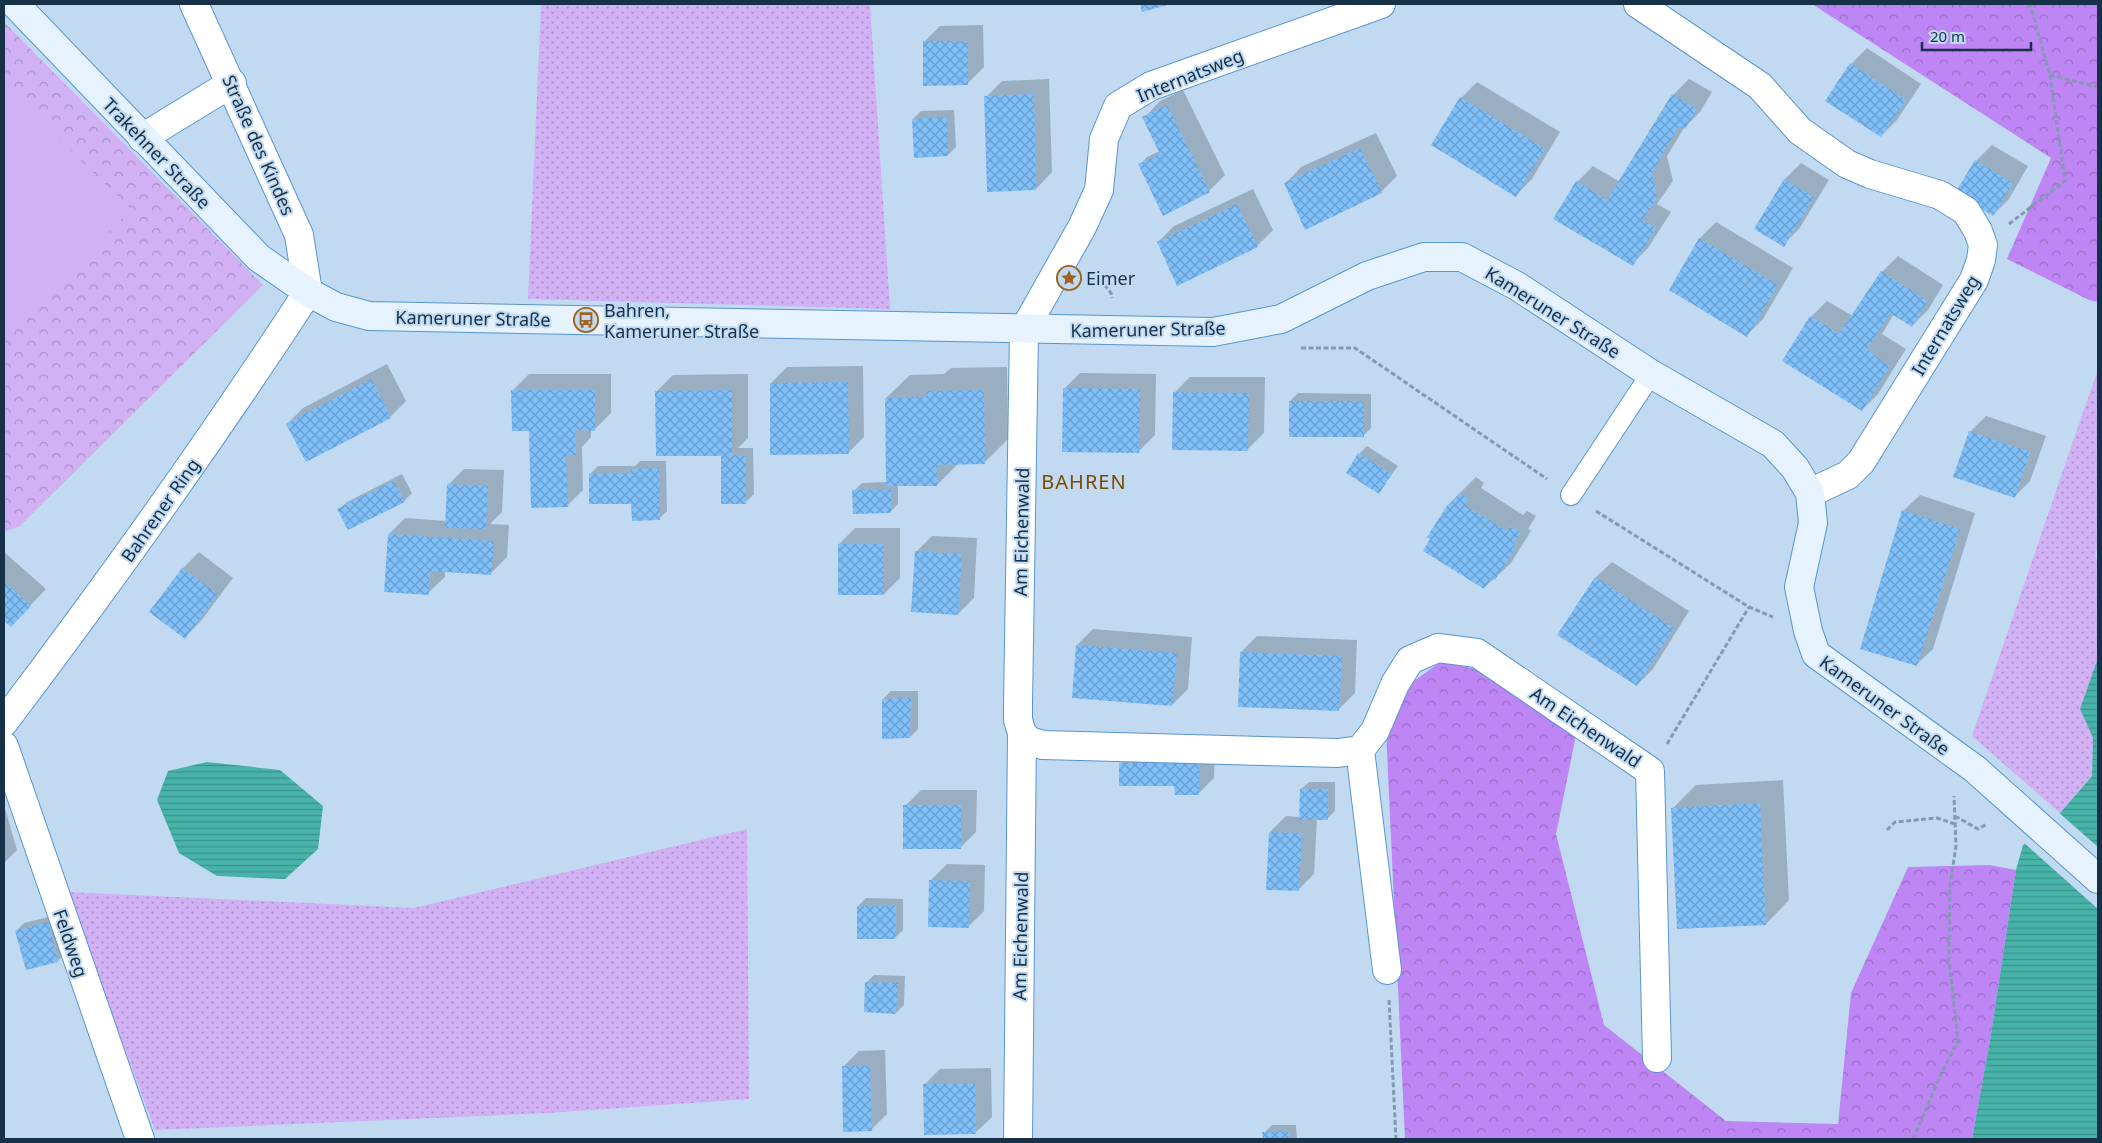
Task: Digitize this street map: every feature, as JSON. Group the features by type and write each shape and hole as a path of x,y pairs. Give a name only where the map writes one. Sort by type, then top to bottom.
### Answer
{"street":[{"name":"Trakehner Straße","path":"15,4 259,258 308,292"},
{"name":"Straße des Kindes","path":"194,4 232,84 298,235 308,292"},
{"name":"Internatsweg","path":"1024,330 1082,227 1099,190 1104,139 1118,106 1151,86 1381,4"},
{"path":"1638,4 1760,86 1800,131 1847,164 1870,174 1940,195 1966,211 1978,231 1983,244"},
{"path":"142,138 232,84"},
{"name":"Internatsweg","path":"1810,493 1848,475 1861,462 1974,280 1982,260 1983,244"},
{"name":"Kameruner Straße","path":"308,292 336,307 369,316 1024,330 1213,332 1281,319 1367,276 1424,257 1462,257 1517,286 1651,374 1773,444 1795,468 1810,493 1813,523 1799,587 1808,631 1816,654 1964,762 2098,878"},
{"name":"Bahrener Ring","path":"4,722 81,620 228,413 308,292"},
{"name":"Am Eichenwald","path":"1018,1139 1022,733 1018,704 1024,330"},
{"name":"Am Eichenwald","path":"1360,750 1375,730 1396,684 1410,660 1438,648 1477,653 1650,771 1657,1058"},
{"path":"1022,733 1029,741 1043,745 1338,752 1360,750 1387,970"},
{"name":"Feldweg","path":"4,746 140,1139"}],"lane":[{"path":"1571,495 1651,374"}],"path":[{"path":"1983,244 2065,181 2050,76 2030,4"},
{"path":"2050,76 2098,87"},
{"path":"1065,258 1087,264 1111,293 1114,307 1112,331"},
{"path":"1298,348 1355,348 1571,495 1749,607 1650,771"},
{"path":"1913,1139 1941,1074 1958,1041 1949,961 1950,885 1956,846 1955,816 1964,762"},
{"path":"1955,816 1978,829 1992,821"},
{"path":"1887,830 1895,822 1938,818 1955,824"},
{"path":"1387,970 1396,1139"}],"green space":[{"path":"541,4 870,4 890,309 528,299"},
{"path":"1812,4 2098,4 2098,302 2089,300 2007,259 2051,158"},
{"path":"4,22 263,285 20,526 4,532"},
{"path":"4,86 131,209 4,341"},
{"path":"2098,369 2098,545 2095,556 2098,561 2098,658 2080,709 2093,738 2092,775 2060,813 1972,736"},
{"path":"1442,661 1482,671 1576,735 1556,834 1604,1025 1726,1121 1838,1124 1851,993 1908,867 1989,865 2016,870 1990,1040 1972,1139 1405,1139 1386,730 1414,681"},
{"path":"747,829 749,1099 548,1113 155,1130 67,892 414,908"}],"shaded area":[{"path":"2098,658 2098,1139 1972,1139 1990,1040 2016,870 2023,845 2060,813 2092,776 2093,738 2080,709"},
{"path":"207,762 280,770 323,806 318,849 285,879 217,876 179,853 157,800 168,771"}],"pier":[{"path":"2057,811 2098,847 2098,909 2023,842"}],"building":[{"path":"1140,4 1171,4 1142,12"},
{"path":"923,41 968,41 968,85 923,86"},
{"path":"1850,63 1906,100 1881,137 1825,101"},
{"path":"1034,94 1036,190 987,192 984,96"},
{"path":"1672,94 1697,109 1685,129 1679,126 1652,173 1657,198 1642,220 1656,228 1633,266 1553,219 1576,181 1607,200"},
{"path":"1460,97 1545,149 1516,197 1431,145"},
{"path":"1167,105 1210,192 1163,216 1138,164 1160,154 1142,117"},
{"path":"947,117 948,156 914,158 912,119"},
{"path":"1360,148 1382,193 1305,230 1284,183"},
{"path":"1975,160 2013,183 1993,216 1955,193"},
{"path":"1784,179 1814,197 1784,247 1754,229"},
{"path":"1237,204 1258,247 1177,286 1157,242"},
{"path":"1699,238 1778,285 1747,337 1669,290"},
{"path":"1881,271 1928,301 1912,327 1890,313 1867,350 1890,366 1862,411 1782,361 1810,316 1839,334"},
{"path":"371,379 391,418 306,462 286,424"},
{"path":"848,382 849,454 770,455 770,383"},
{"path":"1063,388 1140,389 1139,453 1062,452"},
{"path":"511,390 595,390 595,431 575,430 576,455 566,455 568,507 531,508 529,431 512,431"},
{"path":"732,390 732,455 746,456 746,504 721,504 721,456 656,456 655,391"},
{"path":"984,390 985,464 937,465 937,486 886,486 885,398 926,397 926,391"},
{"path":"1173,392 1249,393 1248,451 1172,450"},
{"path":"1289,401 1364,401 1364,437 1289,437"},
{"path":"1969,431 2030,452 2015,498 1953,477"},
{"path":"1358,453 1392,474 1379,494 1346,473"},
{"path":"659,468 660,520 632,521 631,504 589,504 589,474 631,473 631,469"},
{"path":"394,481 405,502 348,530 337,509"},
{"path":"447,484 488,486 486,529 445,528"},
{"path":"852,490 891,490 891,513 853,514"},
{"path":"1459,493 1469,499 1465,505 1507,531 1510,526 1521,533 1513,545 1516,547 1495,580 1491,578 1484,589 1423,551 1430,539 1427,537 1448,504 1450,505"},
{"path":"1902,510 1960,529 1917,666 1860,649"},
{"path":"388,534 494,541 491,575 430,571 429,595 384,592"},
{"path":"838,544 884,544 884,595 838,595"},
{"path":"915,551 962,554 958,615 911,612"},
{"path":"182,568 218,594 185,639 149,612"},
{"path":"1595,577 1674,628 1637,686 1557,635"},
{"path":"4,582 31,606 11,627 4,621"},
{"path":"1076,645 1177,653 1172,706 1072,698"},
{"path":"1240,652 1342,656 1339,711 1238,707"},
{"path":"911,698 910,738 882,739 882,699"},
{"path":"1119,763 1199,763 1199,795 1175,795 1174,786 1119,786"},
{"path":"1300,789 1328,789 1328,820 1299,820"},
{"path":"1760,803 1766,925 1677,929 1671,808"},
{"path":"903,805 961,805 961,849 903,849"},
{"path":"1269,832 1302,833 1299,891 1266,890"},
{"path":"929,880 970,881 969,928 928,927"},
{"path":"857,906 896,906 895,939 857,939"},
{"path":"48,922 58,962 26,970 15,931"},
{"path":"865,982 898,983 896,1014 864,1012"},
{"path":"842,1066 870,1066 872,1131 843,1132"},
{"path":"975,1083 976,1134 924,1135 923,1084"},
{"path":"1262,1132 1289,1132 1289,1139 1263,1139"}],"place":[{"name":"Eimer","path":"1069,278"},
{"name":"Bahren, Kameruner Straße","path":"586,320"}],"district":[{"name":"BAHREN","path":"1084,481"}]}
